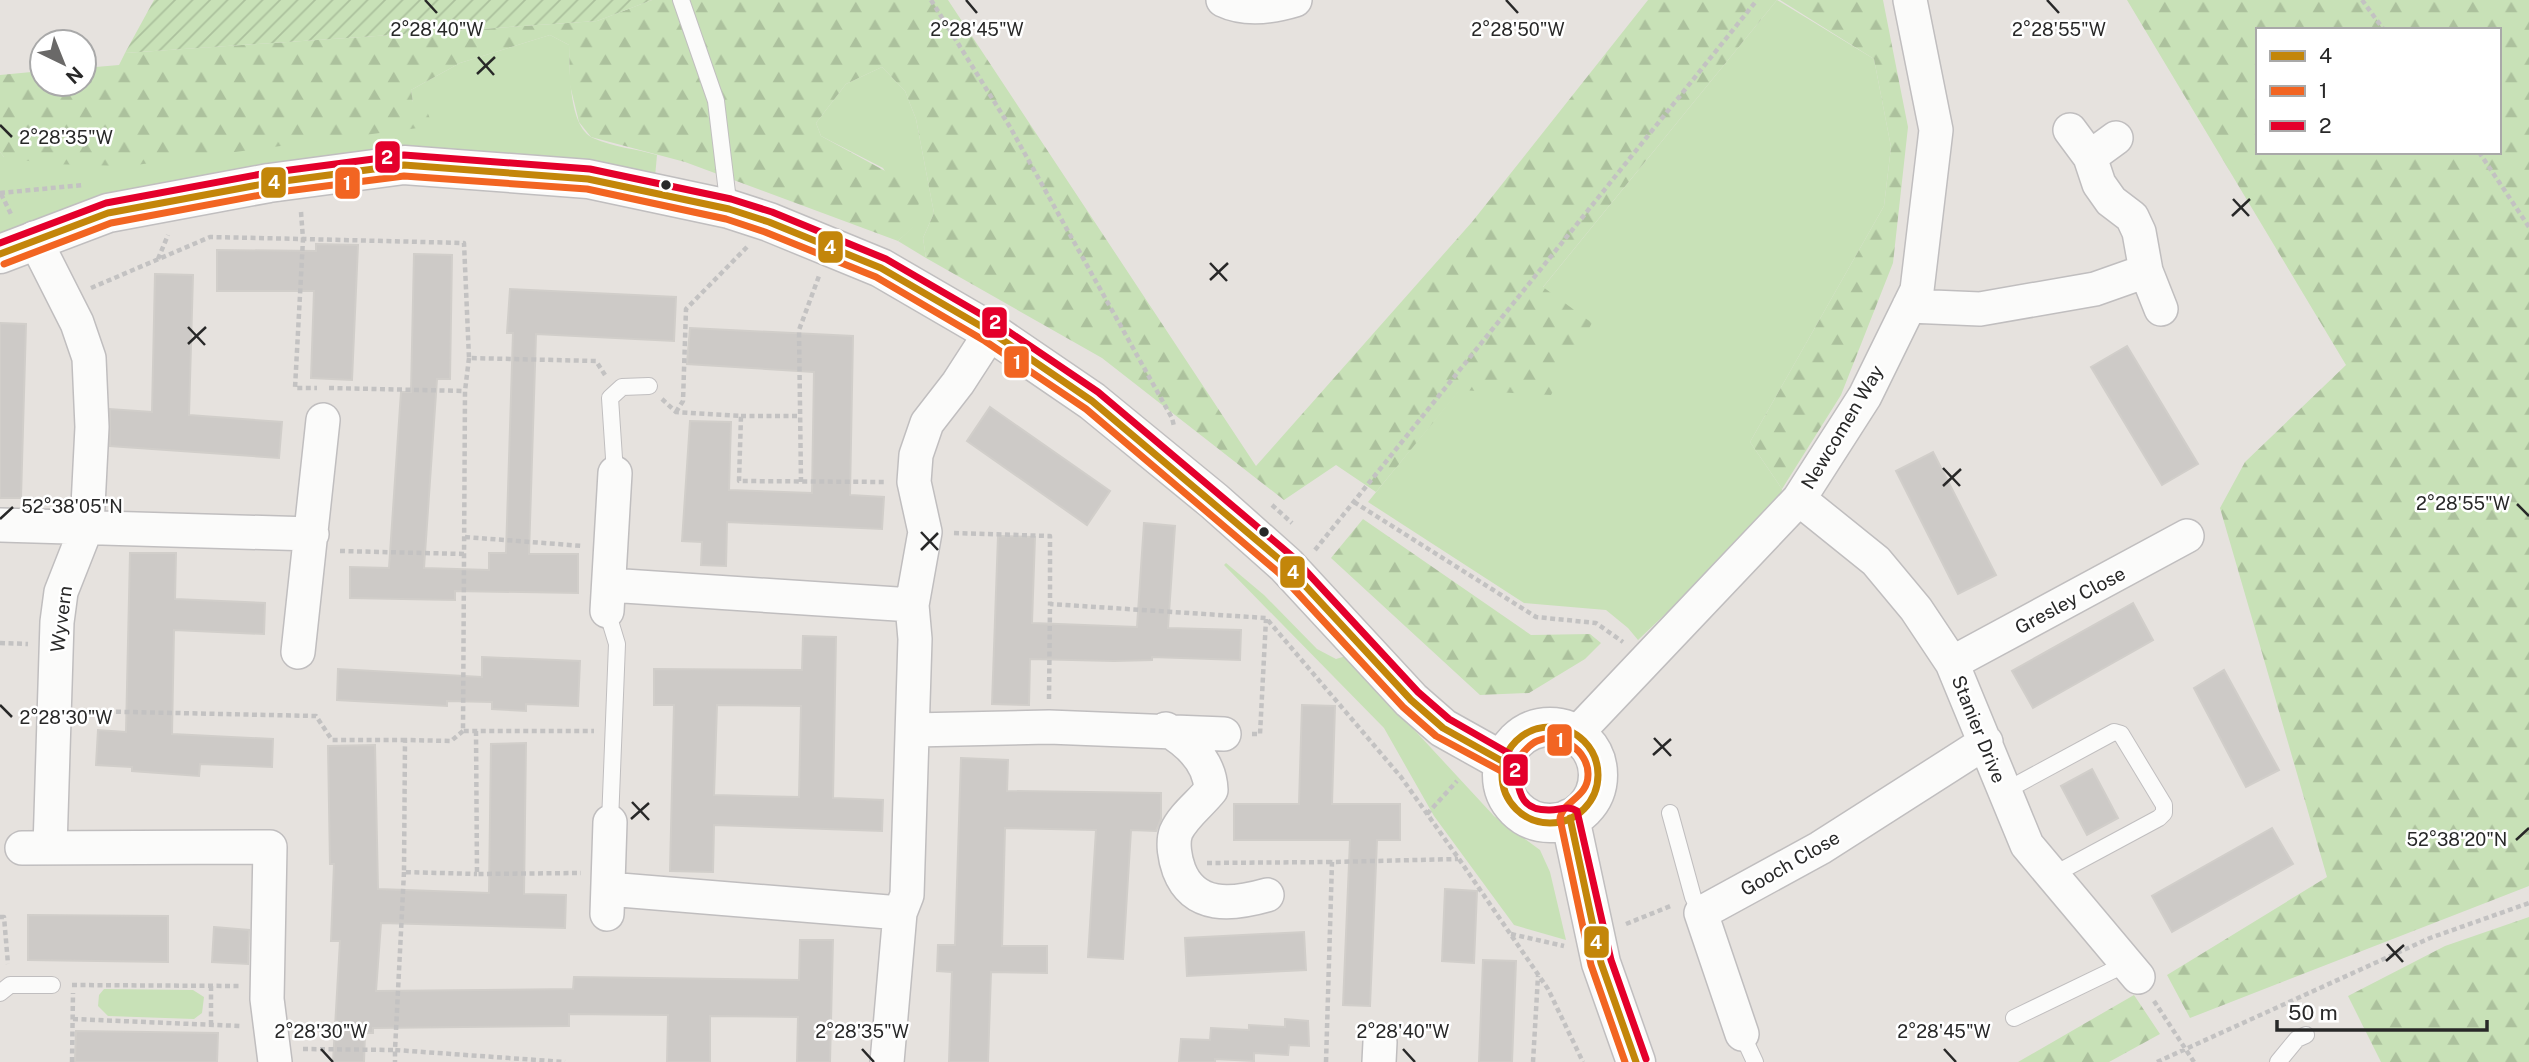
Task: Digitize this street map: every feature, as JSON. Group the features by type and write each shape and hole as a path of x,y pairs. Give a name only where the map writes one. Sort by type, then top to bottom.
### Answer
{"street":[{"path":"1223,0 1234,5 1273,7 1296,0"},
{"name":"Newcomen Way","path":"1577,733 1799,499 1866,396 1917,289 1936,130 1910,0"},
{"path":"2070,130 2103,147 2099,184 2111,201 2132,217 2139,232 2147,271 2161,309"},
{"path":"0,254 34,238 108,213 269,183 404,165 588,179 729,209 881,268 991,332 1092,401 1214,501 1296,575 1411,700 1443,728 1502,761"},
{"name":"Wyvern","path":"34,238 65,299 89,358 92,427 87,526 61,592 54,710 36,848 270,847 267,986"},
{"path":"1909,306 1980,309 2095,289 2147,271"},
{"path":"887,1062 900,913 907,895 913,730 912,605 925,532 914,482 916,455 927,423 958,383 991,332"},
{"path":"298,652 323,420"},
{"path":"615,473 608,598 912,605"},
{"name":"Stanier Drive","path":"1799,499 1876,561 1916,609 1952,663 2027,845 2133,970"},
{"path":"0,525 87,526 311,542"},
{"name":"Gresley Close","path":"1952,663 2187,536"},
{"path":"1560,726 1577,733 1595,759 1599,777 1597,790 1587,806 1570,818 1552,824 1534,821 1523,814 1507,794 1503,783 1502,761 1510,747 1525,734 1541,727 1560,726"},
{"path":"913,730 1049,727 1166,729 1224,734"},
{"path":"1166,729 1185,740 1210,776 1211,790 1185,817 1175,834 1177,863 1184,882 1197,896 1213,901 1242,902 1267,895"},
{"name":"Gooch Close","path":"1697,905 1820,848 1986,742"},
{"path":"1570,818 1601,963 1636,1062"},
{"path":"610,822 608,892 900,913"},
{"path":"1697,905 1749,1048"},
{"path":"267,986 273,1046"}],"lane":[{"path":"681,0 716,101 729,209"},
{"path":"615,473 610,398 616,390 649,386"},
{"path":"608,598 617,644 610,822"},
{"path":"2005,791 2114,732 2121,734 2164,806 2164,813 2159,818 2053,875"},
{"path":"1670,813 1697,905"},
{"path":"2014,1018 2133,970"},
{"path":"5,989 52,985"},
{"path":"2278,1062 2297,1039 2306,1034"}],"path":[{"path":"932,0 1024,151 1172,418 1175,433"},
{"path":"1308,540 1316,549 1757,0"},
{"path":"2362,0 2383,28"},
{"path":"2480,154 2529,227"},
{"path":"300,204 303,239 295,388 465,391"},
{"path":"157,260 171,229"},
{"path":"65,299 210,237 464,243 470,358 465,391 464,731"},
{"path":"676,412 683,401 686,309 751,243"},
{"path":"801,482 799,330 830,246"},
{"path":"470,358 596,361 616,390"},
{"path":"649,386 676,412 800,416"},
{"path":"741,416 739,481 914,482"},
{"path":"1261,497 1300,531"},
{"path":"1354,502 1536,617 1596,623 1620,638 1639,667"},
{"path":"925,532 1050,536 1049,727"},
{"path":"465,537 611,548"},
{"path":"311,542 465,554"},
{"path":"1050,604 1266,618 1401,777 1538,975 1583,1062"},
{"path":"1224,734 1260,734 1266,618"},
{"path":"54,710 316,716 332,740 451,741 464,731 614,731"},
{"path":"476,731 477,874"},
{"path":"395,1062 404,872 405,740"},
{"path":"1427,814 1457,781"},
{"path":"1177,863 1459,859"},
{"path":"1326,1062 1332,862"},
{"path":"404,872 477,874 608,892"},
{"path":"2157,1062 2430,938 2529,902"},
{"path":"1618,926 1697,905"},
{"path":"0,917 4,917 5,989"},
{"path":"1510,934 1556,946 1568,946"},
{"path":"2133,970 2194,1062"},
{"path":"1533,1062 1538,975"},
{"path":"52,985 267,986"},
{"path":"72,1062 73,985"},
{"path":"211,986 211,1025"},
{"path":"73,1019 211,1025 273,1046 395,1050 565,1062"},
{"path":"467,1055 467,1062"}],"green space":[{"path":"154,0 652,0 597,21 125,53"},
{"path":"652,0 948,0 1256,466 1472,222 1648,0 1777,0 1543,287 1592,323 1551,395 1460,390 1376,492 1336,465 1284,500 1102,358 926,258 923,238 934,213 916,119 905,91 882,67 846,84 816,123 821,136 909,184 919,201 916,225 898,241 685,162 591,137 579,122 570,85 569,45 550,35 460,63 411,90 413,102 424,104 433,126 128,166 47,164 4,157 0,152 0,75 28,72 28,98 98,98 98,67 119,65 125,53 597,21"},
{"path":"1777,0 1874,59 1891,147 1884,206 1750,442 1782,489 1780,505 1638,640 1606,610 1524,603 1368,502"},
{"path":"1780,0 1883,0 1908,127 1893,263 1841,395 1782,489 1750,442 1884,206 1891,147 1874,59"},
{"path":"2127,0 2529,0 2529,886 2190,1018 2167,975 2327,877 2220,508 2245,462 2346,365"},
{"path":"550,35 569,45 572,96 579,122 585,132 600,141 657,155 655,177 424,151 0,240 0,152 4,157 413,102 411,90 460,63"},
{"path":"882,67 905,91 916,119 934,213 923,238 926,258 898,241 916,224 883,168 821,136 816,123 846,84"},
{"path":"1363,519 1531,635 1590,634 1601,643 1585,659 1529,693 1480,695 1331,558"},
{"path":"1226,563 1264,595 1317,649 1336,659 1346,656 1494,816 1540,850 1550,872 1566,940 1514,925 1434,816 1384,728 1224,565"},
{"path":"2529,917 2529,1062 2381,1062 2348,996 2445,946"},
{"path":"104,989 193,990 204,997 202,1013 194,1019 108,1016 98,1006 99,995"},
{"path":"2134,995 2160,1034 2109,1062 2018,1062"}],"building":[{"path":"316,244 358,245 352,380 311,378 314,291 217,291 217,250 316,251"},
{"path":"414,254 452,255 450,379 437,379 424,568 489,570 489,553 506,553 513,333 507,333 510,289 676,297 674,341 536,334 529,554 578,554 578,593 455,591 455,600 350,598 350,567 389,568 401,392 411,392"},
{"path":"155,274 193,275 189,415 282,422 279,458 110,446 110,409 152,412"},
{"path":"0,323 26,324 21,498 0,498"},
{"path":"690,328 853,336 850,495 884,497 882,529 727,522 726,566 701,565 702,542 682,541 690,421 731,422 729,490 812,493 814,372 687,364"},
{"path":"2127,346 2198,464 2162,485 2091,367"},
{"path":"990,407 1110,491 1087,525 967,441"},
{"path":"1933,452 1996,575 1958,594 1896,471"},
{"path":"1144,523 1175,526 1168,628 1241,630 1240,660 1152,657 1152,660 1114,661 1030,659 1029,705 992,704 998,536 1035,537 1032,623 1137,627"},
{"path":"130,553 176,553 175,599 265,603 264,634 174,630 172,734 273,739 272,767 200,764 199,776 132,771 132,767 96,765 98,730 126,732"},
{"path":"2133,603 2153,640 2033,708 2012,671"},
{"path":"803,636 836,637 833,798 883,800 882,831 714,825 713,872 670,871 674,705 654,705 654,669 802,670","holes":["717,705 801,706 799,797 714,795"]},
{"path":"482,657 580,661 578,706 526,704 526,711 492,709 492,702 447,701 447,706 337,700 338,669 482,677"},
{"path":"2224,670 2279,770 2246,787 2194,688"},
{"path":"1302,705 1335,706 1332,804 1400,804 1400,840 1377,840 1370,1006 1343,1005 1350,840 1234,840 1234,804 1299,804"},
{"path":"526,743 524,894 566,895 565,928 381,923 376,991 573,989 574,977 799,980 800,940 833,940 830,1062 797,1062 798,1017 710,1016 710,1062 667,1062 668,1015 569,1014 569,1026 373,1028 373,1033 365,1033 364,1062 333,1062 340,941 331,941 334,864 330,864 328,746 375,745 378,889 489,893 491,744"},
{"path":"961,758 1008,760 1007,791 1161,793 1161,819 1156,831 1131,830 1123,959 1088,957 1096,830 1005,828 1002,946 1047,946 1047,973 991,972 988,1062 949,1062 952,972 937,971 938,945 955,945"},
{"path":"2092,769 2118,818 2087,835 2061,786"},
{"path":"2272,828 2293,864 2172,932 2152,896"},
{"path":"1445,889 1477,891 1474,963 1442,961"},
{"path":"28,915 168,916 168,962 28,960"},
{"path":"214,927 249,930 248,964 212,962"},
{"path":"1304,932 1306,970 1187,976 1185,938"},
{"path":"1483,960 1516,961 1512,1062 1479,1062"},
{"path":"1285,1019 1308,1021 1309,1046 1289,1045 1288,1055 1254,1053 1254,1061 1215,1059 1215,1062 1179,1062 1181,1039 1210,1040 1211,1028 1249,1030 1249,1025 1285,1027"},
{"path":"76,1031 218,1033 217,1062 75,1062"}],"transit line":[{"name":"2","path":"0,243 106,203 267,173 404,155 590,169 731,199 772,212 886,259 996,323 1098,392 1293,557 1418,692 1449,719 1510,754 1520,791 1529,805 1537,809 1567,808 1577,811 1611,960 1646,1059"},
{"name":"4","path":"0,254 108,213 269,183 404,165 588,179 729,209 769,222 881,268 991,332 1092,401 1286,565 1411,700 1443,728 1502,761"},
{"name":"1","path":"4,264 111,223 271,193 404,176 587,189 726,219 876,277 985,341 1086,409 1279,573 1403,707 1436,736 1501,771 1511,766 1537,741 1564,741 1578,751 1587,766 1587,783 1565,808 1560,819 1591,965 1625,1062"},
{"name":"4","path":"1550,727 1568,731 1584,741 1594,757 1598,775 1594,793 1584,809 1568,819 1550,823 1532,819 1516,809 1506,793 1502,775 1506,757 1516,741 1532,731 1550,727"},
{"name":"4","path":"1570,818 1601,963 1636,1062"}]}
